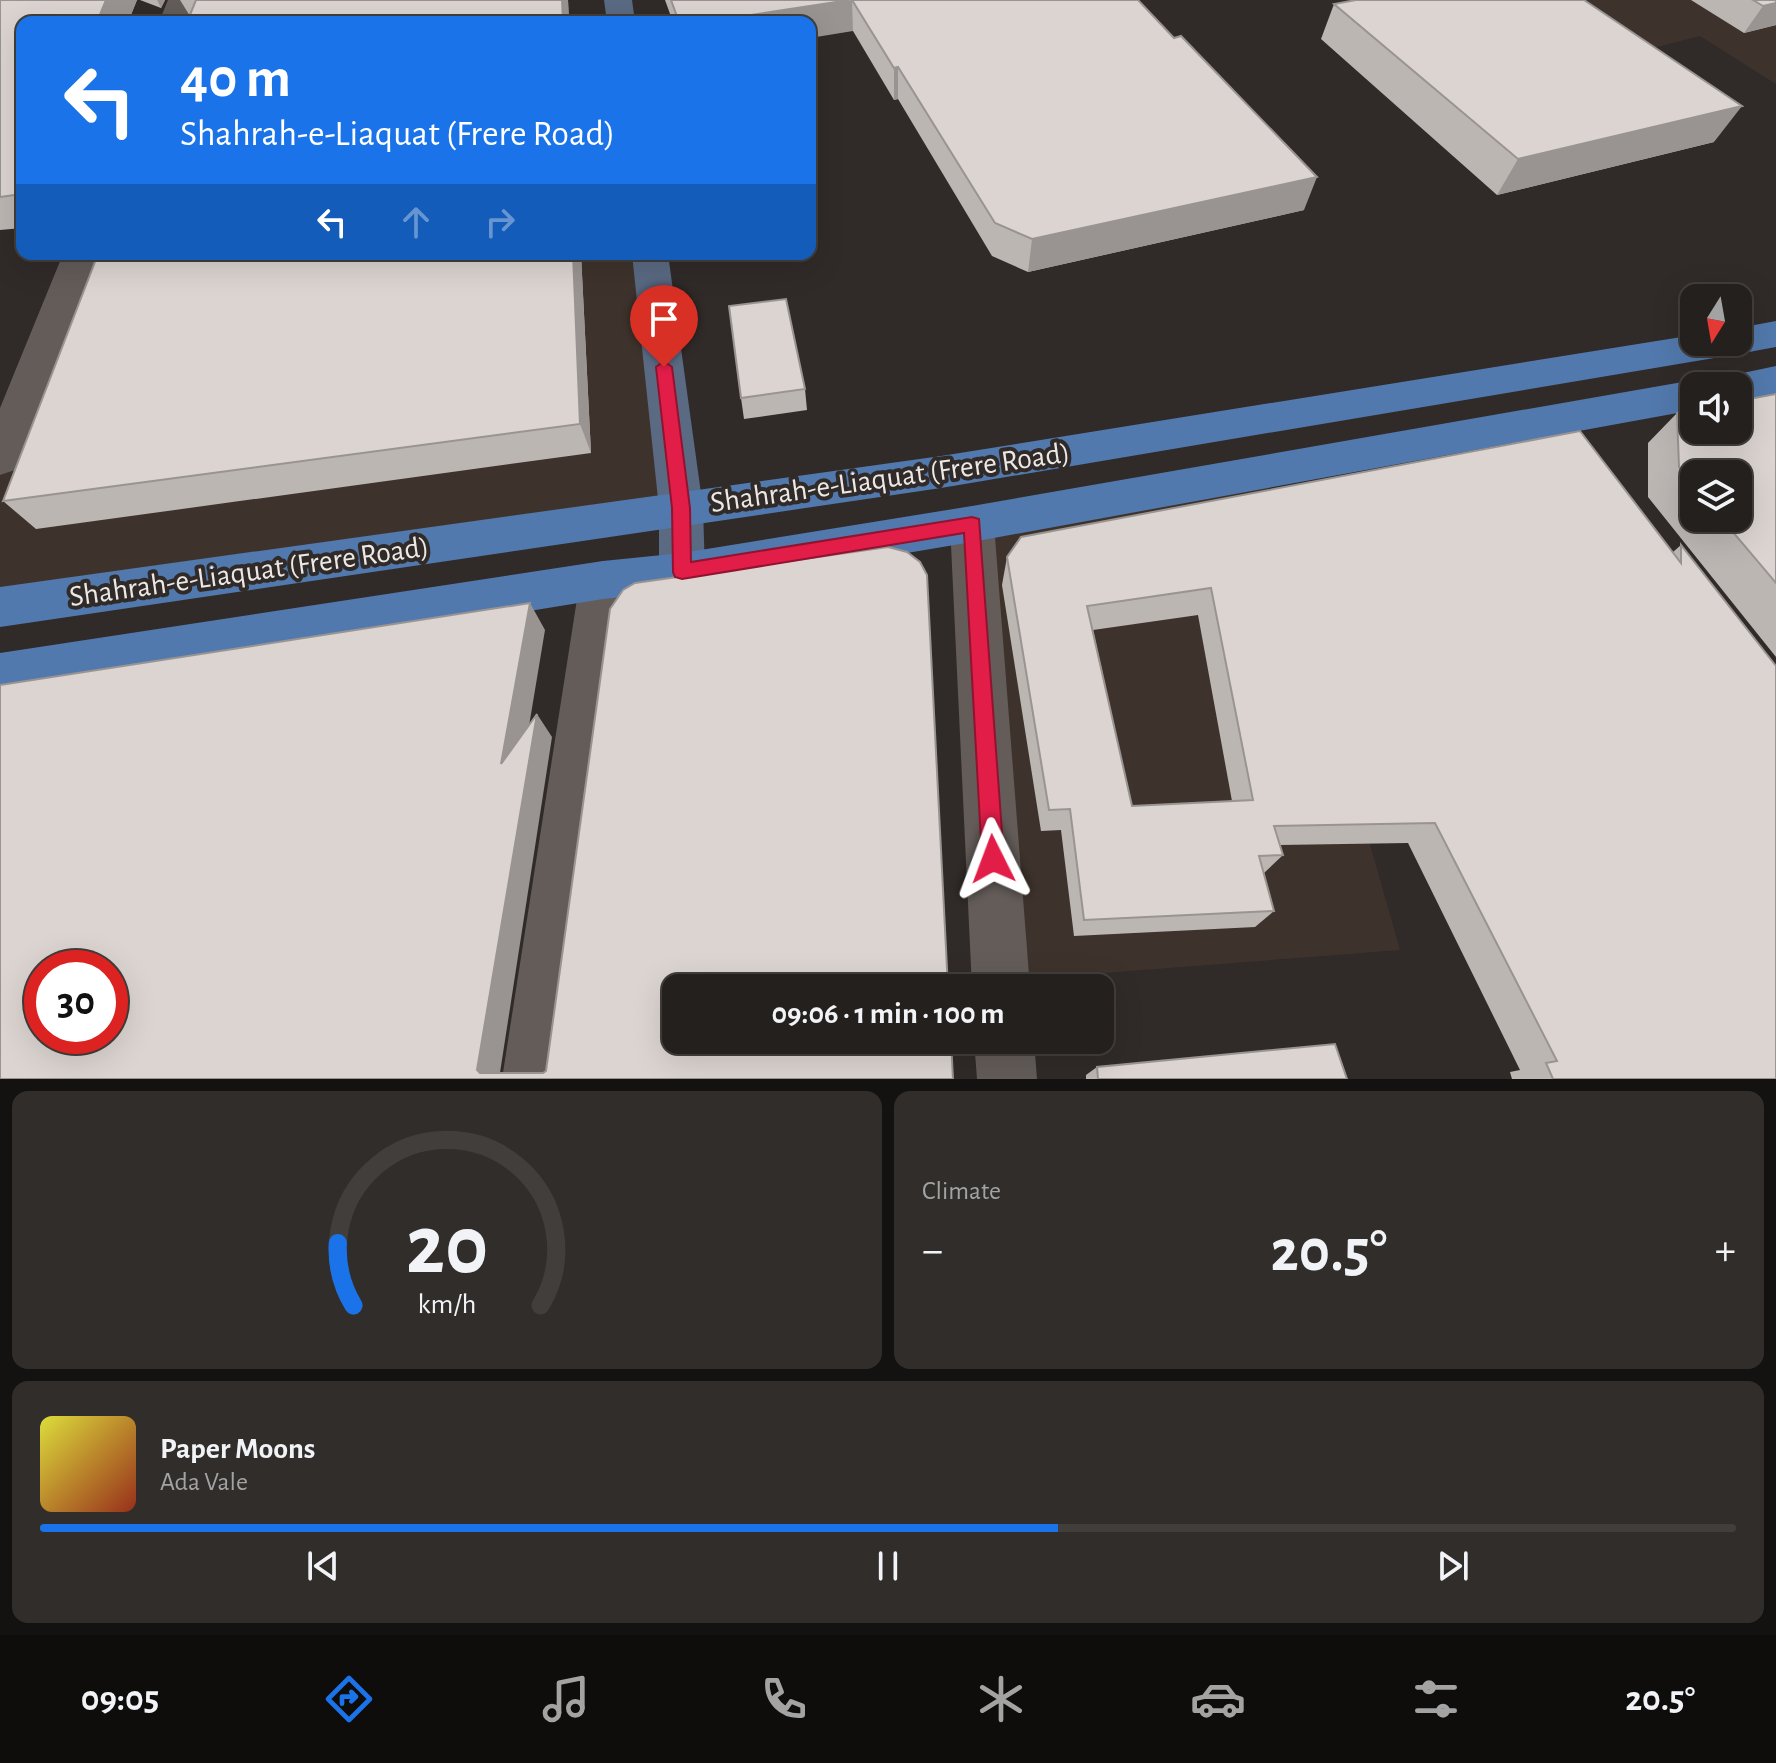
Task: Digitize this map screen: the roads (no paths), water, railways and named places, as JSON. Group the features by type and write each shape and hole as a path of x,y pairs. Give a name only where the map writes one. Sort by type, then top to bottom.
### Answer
{"main road":[{"path":"1752,338 1776,334"},
{"name":"Shahrah-e-Liaquat (Frere Road)","path":"0,607 941,472 1680,350"},
{"path":"1752,384 1776,380"},
{"name":"Shahrah-e-Liaquat (Frere Road)","path":"0,675 603,580 682,572 972,524 1680,397"}],"street":[{"path":"0,459 79,260"},
{"path":"651,260 681,508 682,572"},
{"path":"1559,419 1586,454"},
{"path":"972,524 1000,974"},
{"path":"532,1079 603,580"},
{"path":"1005,1054 1007,1079"}]}
